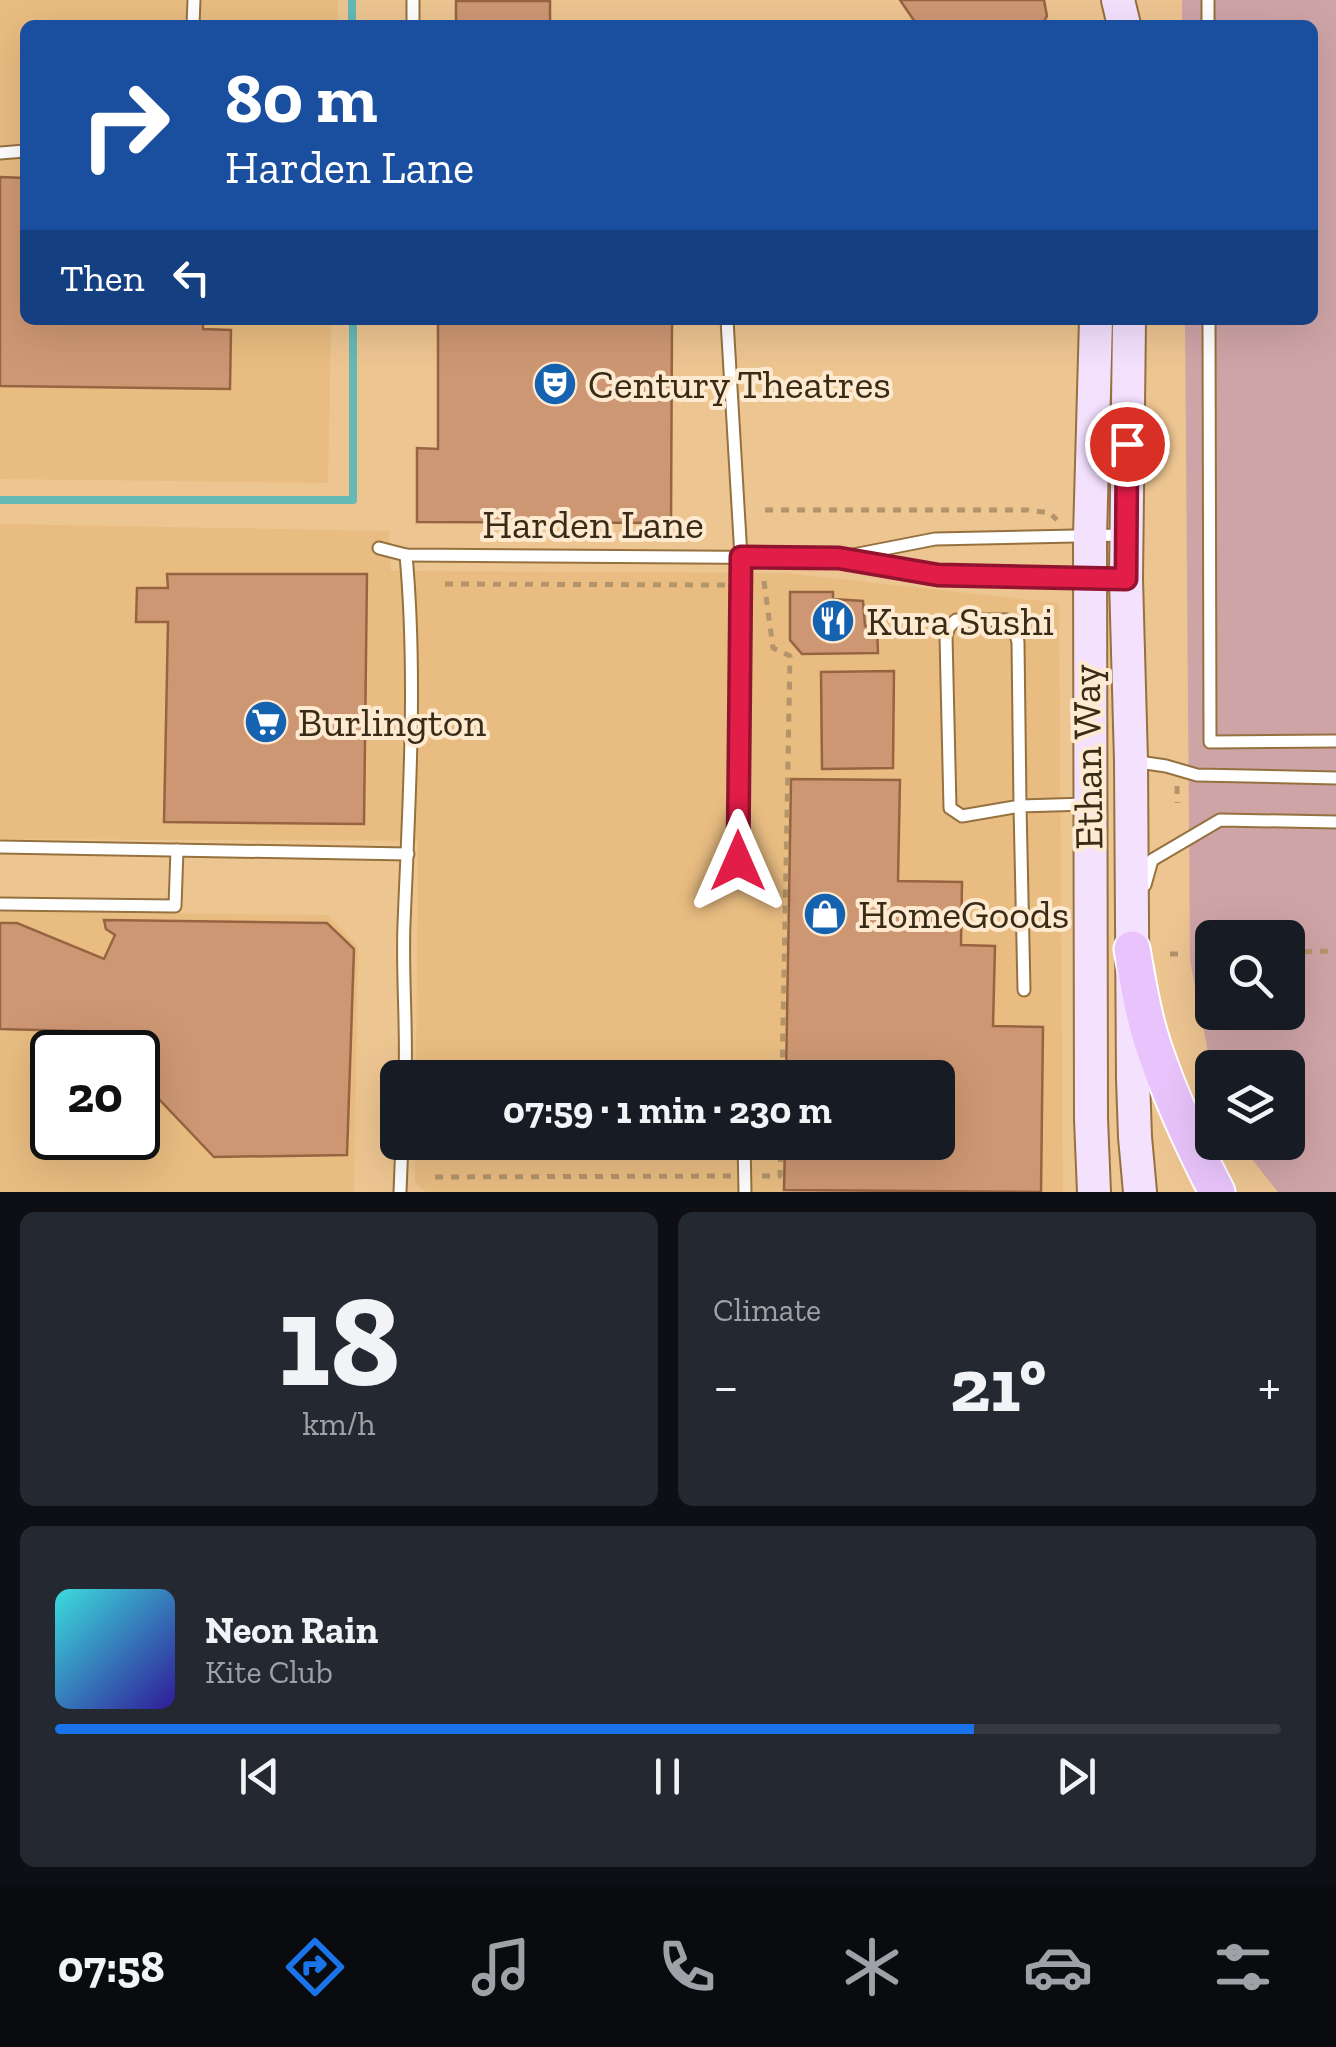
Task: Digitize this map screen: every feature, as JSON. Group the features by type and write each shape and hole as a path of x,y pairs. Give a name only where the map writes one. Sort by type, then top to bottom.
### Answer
{"main road":[{"path":"1132,938 1142,1004 1154,1048 1186,1128 1218,1192"}],"street":[{"name":"Ethan Way","path":"1094,1192 1090,536 1096,325"},
{"name":"Ethan Way","path":"1129,325 1126,579 1134,1118 1140,1192"}],"lane":[{"path":"728,325 741,557 738,861"},
{"path":"1209,325 1210,742 1336,741"},
{"name":"Harden Lane","path":"839,558 935,539 1126,535"},
{"name":"Harden Lane","path":"379,548 406,555 839,558 938,575 1126,579"},
{"path":"405,1060 411,612 406,555"},
{"path":"1024,990 1020,806 1018,642 1014,625 1007,620 956,620 946,636 950,808 962,816 1020,806 1092,804"},
{"path":"1131,761 1197,775 1336,778"},
{"path":"1132,938 1152,860 1220,820 1336,822"},
{"path":"0,846 408,854"},
{"path":"0,904 175,906 177,850"},
{"path":"400,1192 401,1160"},
{"path":"744,1160 744,1192"}],"path":[{"path":"765,510 1028,510 1050,513 1059,522"},
{"path":"764,581 774,648 790,656 782,1060"},
{"path":"444,584 714,586"},
{"path":"1177,783 1177,802"},
{"path":"1305,952 1336,951"},
{"path":"1170,954 1178,954"},
{"path":"435,1176 780,1176 780,1160"}],"shaded area":[{"path":"0,0 338,0 337,20 20,20 20,325 331,325 328,483 0,479"},
{"path":"1182,0 1336,0 1336,1192 1278,1192 1253,1160 1305,1160 1305,1050 1208,1050 1204,1030 1305,1030 1305,920 1195,920 1195,986 1190,961 1185,325 1318,325 1318,20 1182,20"},
{"path":"0,524 389,531 391,571 785,573 1059,603 1063,1192 427,1192 415,1183 415,1160 955,1160 955,1060 416,1060 418,841 0,839"},
{"path":"0,912 328,915 358,947 354,1192 0,1192"}],"building":[{"path":"900,0 1044,0 1047,16 1045,20 914,20"},
{"path":"456,1 550,1 550,20 456,20"},
{"path":"0,177 20,178 20,325 203,325 203,329 231,330 230,389 0,386"},
{"name":"Century Theatres","path":"438,325 672,325 671,523 417,522 417,448 438,449"},
{"name":"Burlington","path":"167,574 367,574 364,824 164,822 168,622 136,622 137,588 168,588"},
{"path":"790,592 833,592 833,599 863,601 865,626 877,626 878,653 802,654 790,640"},
{"path":"894,671 893,768 822,769 821,672"},
{"path":"791,779 900,780 898,881 962,882 961,945 995,946 993,1026 1043,1027 1041,1192 784,1190 785,1160 955,1160 955,1060 786,1060"},
{"path":"104,920 327,923 354,949 347,1155 214,1157 160,1100 160,1030 0,1029 0,923 17,923 104,959 115,935 106,929"}],"waterway":[{"path":"352,0 352,20"},
{"path":"0,500 353,500 353,325"}],"place":[{"name":"Century Theatres","path":"555,384"},
{"name":"Kura Sushi","path":"833,621"},
{"name":"Burlington","path":"266,722"},
{"name":"HomeGoods","path":"825,914"}],"route":[{"path":"738,861 741,557 839,558 938,575 1126,579 1127,444"}]}
